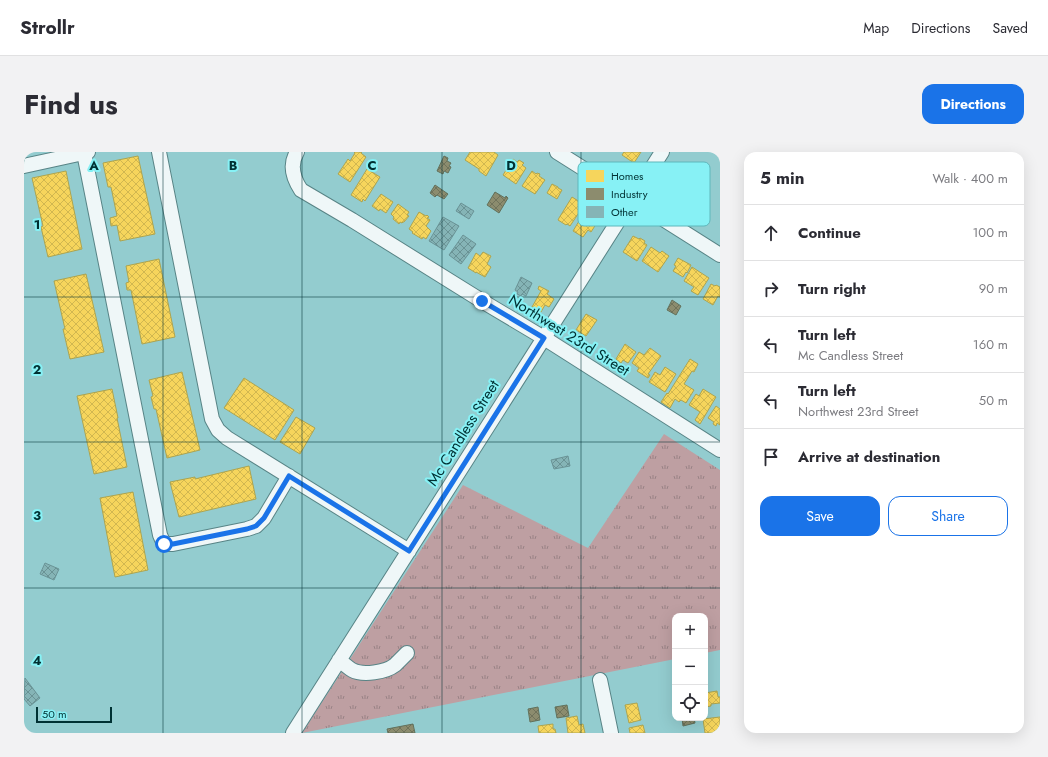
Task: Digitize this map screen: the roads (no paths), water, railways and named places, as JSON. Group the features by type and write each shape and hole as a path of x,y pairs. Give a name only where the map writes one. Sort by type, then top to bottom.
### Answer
{"street":[{"path":"24,166 86,152 158,527 164,544 173,544 240,531 256,526 294,479"},
{"path":"159,152 212,420 218,430 227,438 409,551"},
{"name":"Northwest 23rd Street","path":"297,152 292,163 292,171 295,182 301,190 544,338 720,450"},
{"path":"557,152 578,165"},
{"name":"Mc Candless Street","path":"656,162 662,152"},
{"name":"Mc Candless Street","path":"293,733 615,226"},
{"path":"674,226 720,255"},
{"path":"339,660 357,672 365,673 380,671 394,666 407,653"},
{"path":"600,680 611,733"}]}
